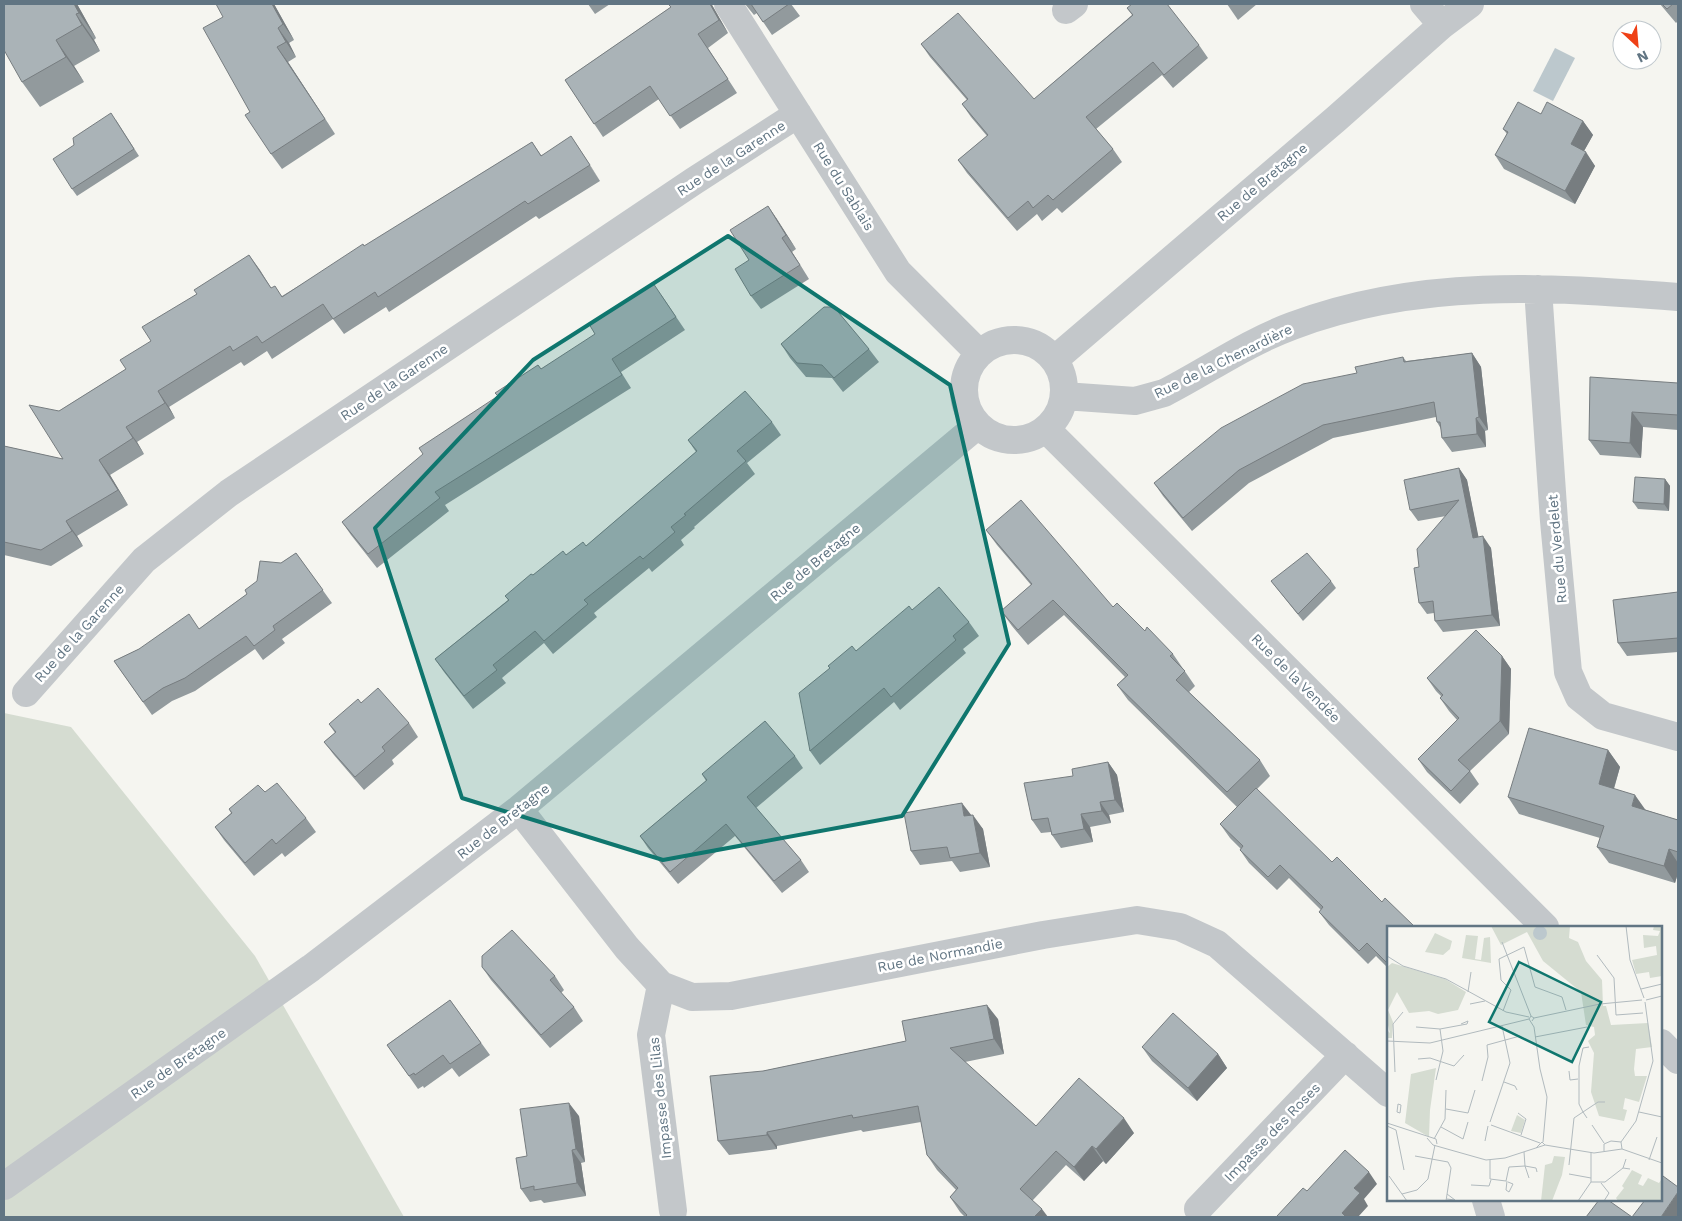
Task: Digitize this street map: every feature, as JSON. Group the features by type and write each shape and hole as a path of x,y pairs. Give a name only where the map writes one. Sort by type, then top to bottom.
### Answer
{"street":[{"name":"Rue du Sablais","path":"728,4 898,272 979,353"},
{"path":"1424,4 1442,25"},
{"name":"Rue de Bretagne","path":"1054,360 1336,119 1442,25 1470,4"},
{"name":"Rue de la Garenne","path":"26,693 144,560 228,492 694,181 798,114"},
{"name":"Rue de la Chenardière","path":"1064,396 1135,401 1157,395 1186,381 1249,345 1290,326 1371,301 1451,290 1538,289 1678,297"},
{"name":"Rue du Verdelet","path":"1538,289 1554,521 1568,672 1579,697 1603,716 1678,737"},
{"path":"1018,340 1039,346 1054,360 1063,377 1064,396 1058,415 1046,429 1030,438 1013,441 996,438 978,425 967,412 963,391 967,370 979,353 998,342 1018,340"},
{"name":"Rue de Bretagne","path":"4,1186 311,968 519,809 978,425"},
{"name":"Rue de la Vendée","path":"1046,429 1544,926"},
{"name":"Rue de Normandie","path":"519,809 627,948 660,985 692,997 731,996 1043,935 1137,920 1180,927 1217,944 1387,1092"},
{"name":"Impasse des Lilas","path":"660,985 651,1035 673,1211"},
{"path":"1662,1044 1678,1060"},
{"name":"Impasse des Roses","path":"1198,1209 1345,1055"},
{"path":"1486,1201 1491,1217"}],"highlighted area":[{"path":"728,236 950,385 1009,644 902,816 663,860 462,798 375,528 533,360"}],"shaded area":[{"path":"1555,48 1575,58 1553,101 1533,91"},
{"path":"4,713 71,727 255,956 404,1217 4,1217"}],"building":[{"path":"4,4 74,4 79,13 76,14 82,25 56,40 66,57 22,82 4,50"},
{"path":"216,4 272,4 283,24 278,28 286,42 277,47 325,119 271,154 245,115 250,112 203,28 223,17"},
{"path":"668,4 710,4 719,20 698,34 728,79 670,116 650,86 594,124 565,80 671,7"},
{"path":"751,4 789,4 763,22"},
{"path":"1132,4 1167,4 1199,45 1164,75 1153,62 1086,117 1113,149 1053,200 1048,195 1033,208 1028,201 1008,218 958,160 988,135 962,104 968,99 921,44 958,13 1034,99 1133,15 1127,8"},
{"path":"1662,4 1673,4 1667,9"},
{"path":"1518,102 1541,114 1547,102 1583,121 1571,144 1586,152 1565,191 1495,155 1508,132 1503,129"},
{"path":"111,113 134,149 72,189 53,159 74,145 73,138"},
{"path":"571,136 590,165 528,204 525,201 378,297 375,292 333,319 323,304 262,343 257,336 233,351 230,346 158,391 165,403 126,427 133,438 99,460 118,490 66,521 72,531 41,550 4,542 4,446 63,459 29,405 59,411 126,369 120,360 151,341 142,327 197,294 194,290 249,255 271,288 275,286 282,297 363,244 364,246 532,142 541,156"},
{"path":"768,206 786,235 782,238 800,265 751,296 735,269 749,260 730,230"},
{"path":"653,283 676,317 612,359 622,375 435,492 440,498 368,554 342,522 423,454 419,448 498,396 495,393 538,365 541,369 595,334 589,324"},
{"path":"824,307 834,307 869,349 834,378 822,365 797,363 781,344"},
{"path":"1472,353 1479,417 1476,418 1477,434 1442,438 1440,422 1437,422 1434,402 1323,425 1239,470 1183,518 1154,483 1221,428 1303,384 1357,373 1355,367 1403,357 1404,362"},
{"path":"1590,377 1678,383 1678,415 1632,412 1630,443 1589,440"},
{"path":"745,391 772,422 737,451 746,461 684,514 686,515 671,527 675,532 643,559 640,556 584,600 588,604 544,641 535,631 493,665 497,670 464,696 435,659 509,600 505,596 531,574 533,575 563,551 566,555 583,542 586,546 697,451 688,440"},
{"path":"1459,468 1473,538 1483,536 1492,615 1435,621 1433,601 1419,603 1414,568 1419,567 1417,549 1459,500 1410,510 1404,480"},
{"path":"1635,477 1665,479 1664,504 1633,502"},
{"path":"1021,500 1113,607 1117,603 1145,631 1147,627 1173,654 1170,656 1185,671 1176,680 1260,760 1227,792 1117,685 1128,675 1053,600 1018,630 1001,611 1032,584 986,530"},
{"path":"296,553 323,590 273,626 275,630 254,646 246,636 185,678 163,688 143,702 114,661 139,649 189,614 199,629 247,594 245,590 257,581 260,561 281,563"},
{"path":"1307,553 1331,581 1298,614 1271,581"},
{"path":"939,587 969,622 953,636 956,640 891,697 884,688 810,751 799,693 830,668 828,666 852,646 856,651 909,606 912,610"},
{"path":"1678,592 1678,638 1618,643 1613,600"},
{"path":"1476,630 1502,656 1500,721 1458,760 1470,771 1451,791 1418,759 1459,718 1440,698 1443,695 1427,678"},
{"path":"378,688 409,723 382,747 385,751 355,777 324,742 336,732 329,724 358,699 361,703"},
{"path":"765,721 795,756 747,797 801,860 774,881 726,824 670,872 640,836 707,780 702,774"},
{"path":"1529,728 1608,750 1599,784 1635,795 1632,806 1678,820 1678,852 1669,849 1664,866 1597,847 1604,826 1508,797"},
{"path":"1108,762 1115,800 1100,802 1102,811 1081,814 1084,829 1052,835 1048,818 1032,820 1024,783 1073,776 1072,769"},
{"path":"277,783 306,818 276,844 272,839 245,863 215,827 232,813 229,809 258,785 265,792"},
{"path":"1256,788 1332,862 1337,857 1382,902 1385,898 1414,926 1387,926 1387,963 1367,943 1359,951 1319,912 1323,907 1280,865 1268,877 1240,850 1243,846 1220,824"},
{"path":"962,803 964,816 973,815 980,853 950,858 947,847 911,851 904,813"},
{"path":"512,930 555,976 550,980 574,1007 541,1035 482,967 482,956"},
{"path":"450,1000 481,1043 450,1064 443,1055 415,1075 414,1073 409,1076 387,1045"},
{"path":"987,1005 994,1039 950,1048 1036,1126 1079,1078 1124,1118 1096,1149 1092,1146 1074,1167 1056,1151 1020,1189 1042,1209 1034,1217 965,1217 967,1215 950,1197 958,1188 927,1155 918,1106 853,1118 852,1115 767,1132 767,1135 718,1141 710,1076 763,1071 906,1041 902,1021"},
{"path":"1173,1013 1218,1054 1188,1088 1142,1047"},
{"path":"569,1103 576,1149 572,1150 577,1183 534,1190 534,1186 521,1189 516,1158 527,1156 520,1109"},
{"path":"1345,1150 1369,1172 1354,1188 1360,1193 1342,1213 1346,1217 1277,1217 1303,1188 1307,1191"},
{"path":"1663,1176 1678,1187 1678,1192 1661,1217 1632,1217 1644,1201 1662,1201"},
{"path":"1598,1201 1609,1201 1632,1217 1586,1217"}]}
